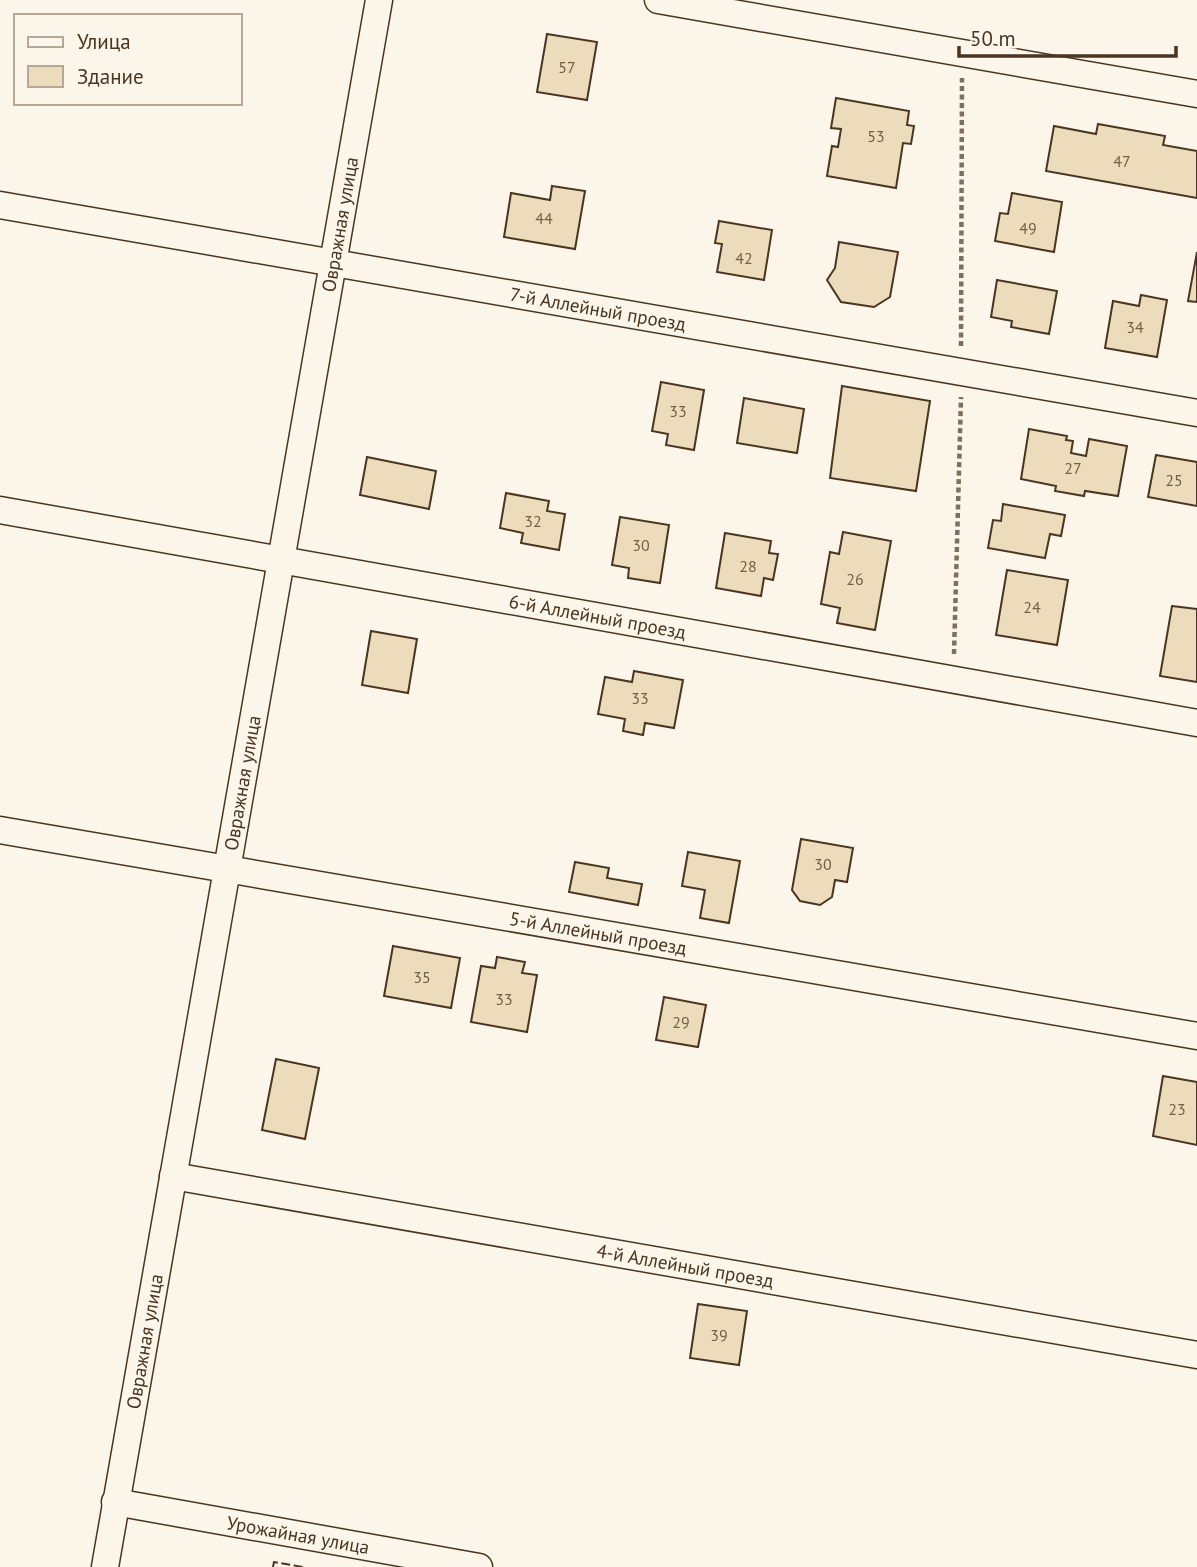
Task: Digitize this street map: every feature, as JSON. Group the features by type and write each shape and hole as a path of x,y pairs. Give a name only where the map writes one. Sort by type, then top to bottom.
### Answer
{"street":[{"name":"Овражная улица","path":"105,1567 379,0"},
{"path":"658,0 1197,94"},
{"name":"7-й Аллейный проезд","path":"0,205 1197,413"},
{"name":"6-й Аллейный проезд","path":"0,510 1197,723"},
{"name":"5-й Аллейный проезд","path":"0,830 1197,1036"},
{"name":"4-й Аллейный проезд","path":"173,1175 1197,1355"},
{"name":"Урожайная улица","path":"115,1502 478,1567"}],"building":[{"path":"547,34 597,42 587,100 537,92"},
{"path":"836,98 909,111 907,125 914,126 911,144 903,143 896,188 827,176 832,146 838,147 841,129 831,128"},
{"path":"1098,124 1165,136 1163,145 1197,151 1197,198 1046,171 1054,126 1096,134"},
{"path":"552,186 585,191 575,249 504,237 511,193 550,200"},
{"path":"1012,193 1062,202 1054,252 995,241 1000,213 1008,214"},
{"path":"719,221 772,230 764,280 717,272 722,244 715,243"},
{"path":"839,242 898,252 890,297 874,307 841,302 827,280 835,268"},
{"path":"1197,252 1197,302 1188,301"},
{"path":"997,280 1057,291 1049,334 1011,327 1012,321 991,317"},
{"path":"1141,295 1167,300 1157,357 1105,348 1113,301 1139,306"},
{"path":"661,382 704,390 694,450 666,445 668,434 652,431"},
{"path":"842,386 930,401 916,491 830,478"},
{"path":"744,398 804,409 797,453 737,443"},
{"path":"1029,429 1067,436 1066,440 1073,441 1071,453 1086,456 1089,439 1127,446 1118,496 1085,491 1084,496 1055,491 1056,486 1021,479"},
{"path":"1156,455 1197,462 1197,506 1148,497"},
{"path":"367,457 436,471 429,509 360,495"},
{"path":"506,493 549,501 547,511 565,514 559,550 521,543 523,533 500,528"},
{"path":"1003,504 1065,515 1061,536 1050,534 1045,558 988,548 993,520 1001,521"},
{"path":"620,517 669,525 660,583 628,578 629,568 612,565"},
{"path":"843,532 891,541 875,630 837,623 840,608 821,604 830,552 839,554"},
{"path":"725,533 771,541 769,553 778,554 773,580 764,578 761,596 716,588"},
{"path":"1007,570 1068,580 1057,645 996,635"},
{"path":"1172,606 1197,609 1197,682 1160,676"},
{"path":"371,631 417,639 408,693 362,685"},
{"path":"634,671 683,680 674,728 645,723 643,735 623,731 625,719 598,714 605,677 632,682"},
{"path":"801,839 853,848 847,882 835,880 832,897 820,905 800,901 792,890"},
{"path":"688,852 740,861 729,923 700,918 705,890 682,886"},
{"path":"575,862 609,868 607,878 642,884 638,905 569,892"},
{"path":"393,946 460,958 451,1008 384,996"},
{"path":"497,957 525,962 522,973 537,975 527,1032 471,1022 481,966 495,968"},
{"path":"664,997 706,1005 698,1047 656,1040"},
{"path":"276,1059 319,1068 305,1139 262,1130"},
{"path":"1163,1076 1197,1082 1197,1145 1153,1136"},
{"path":"698,1304 747,1311 739,1365 690,1358"}],"fence":[{"path":"273,1567 274,1562 303,1567"}]}
